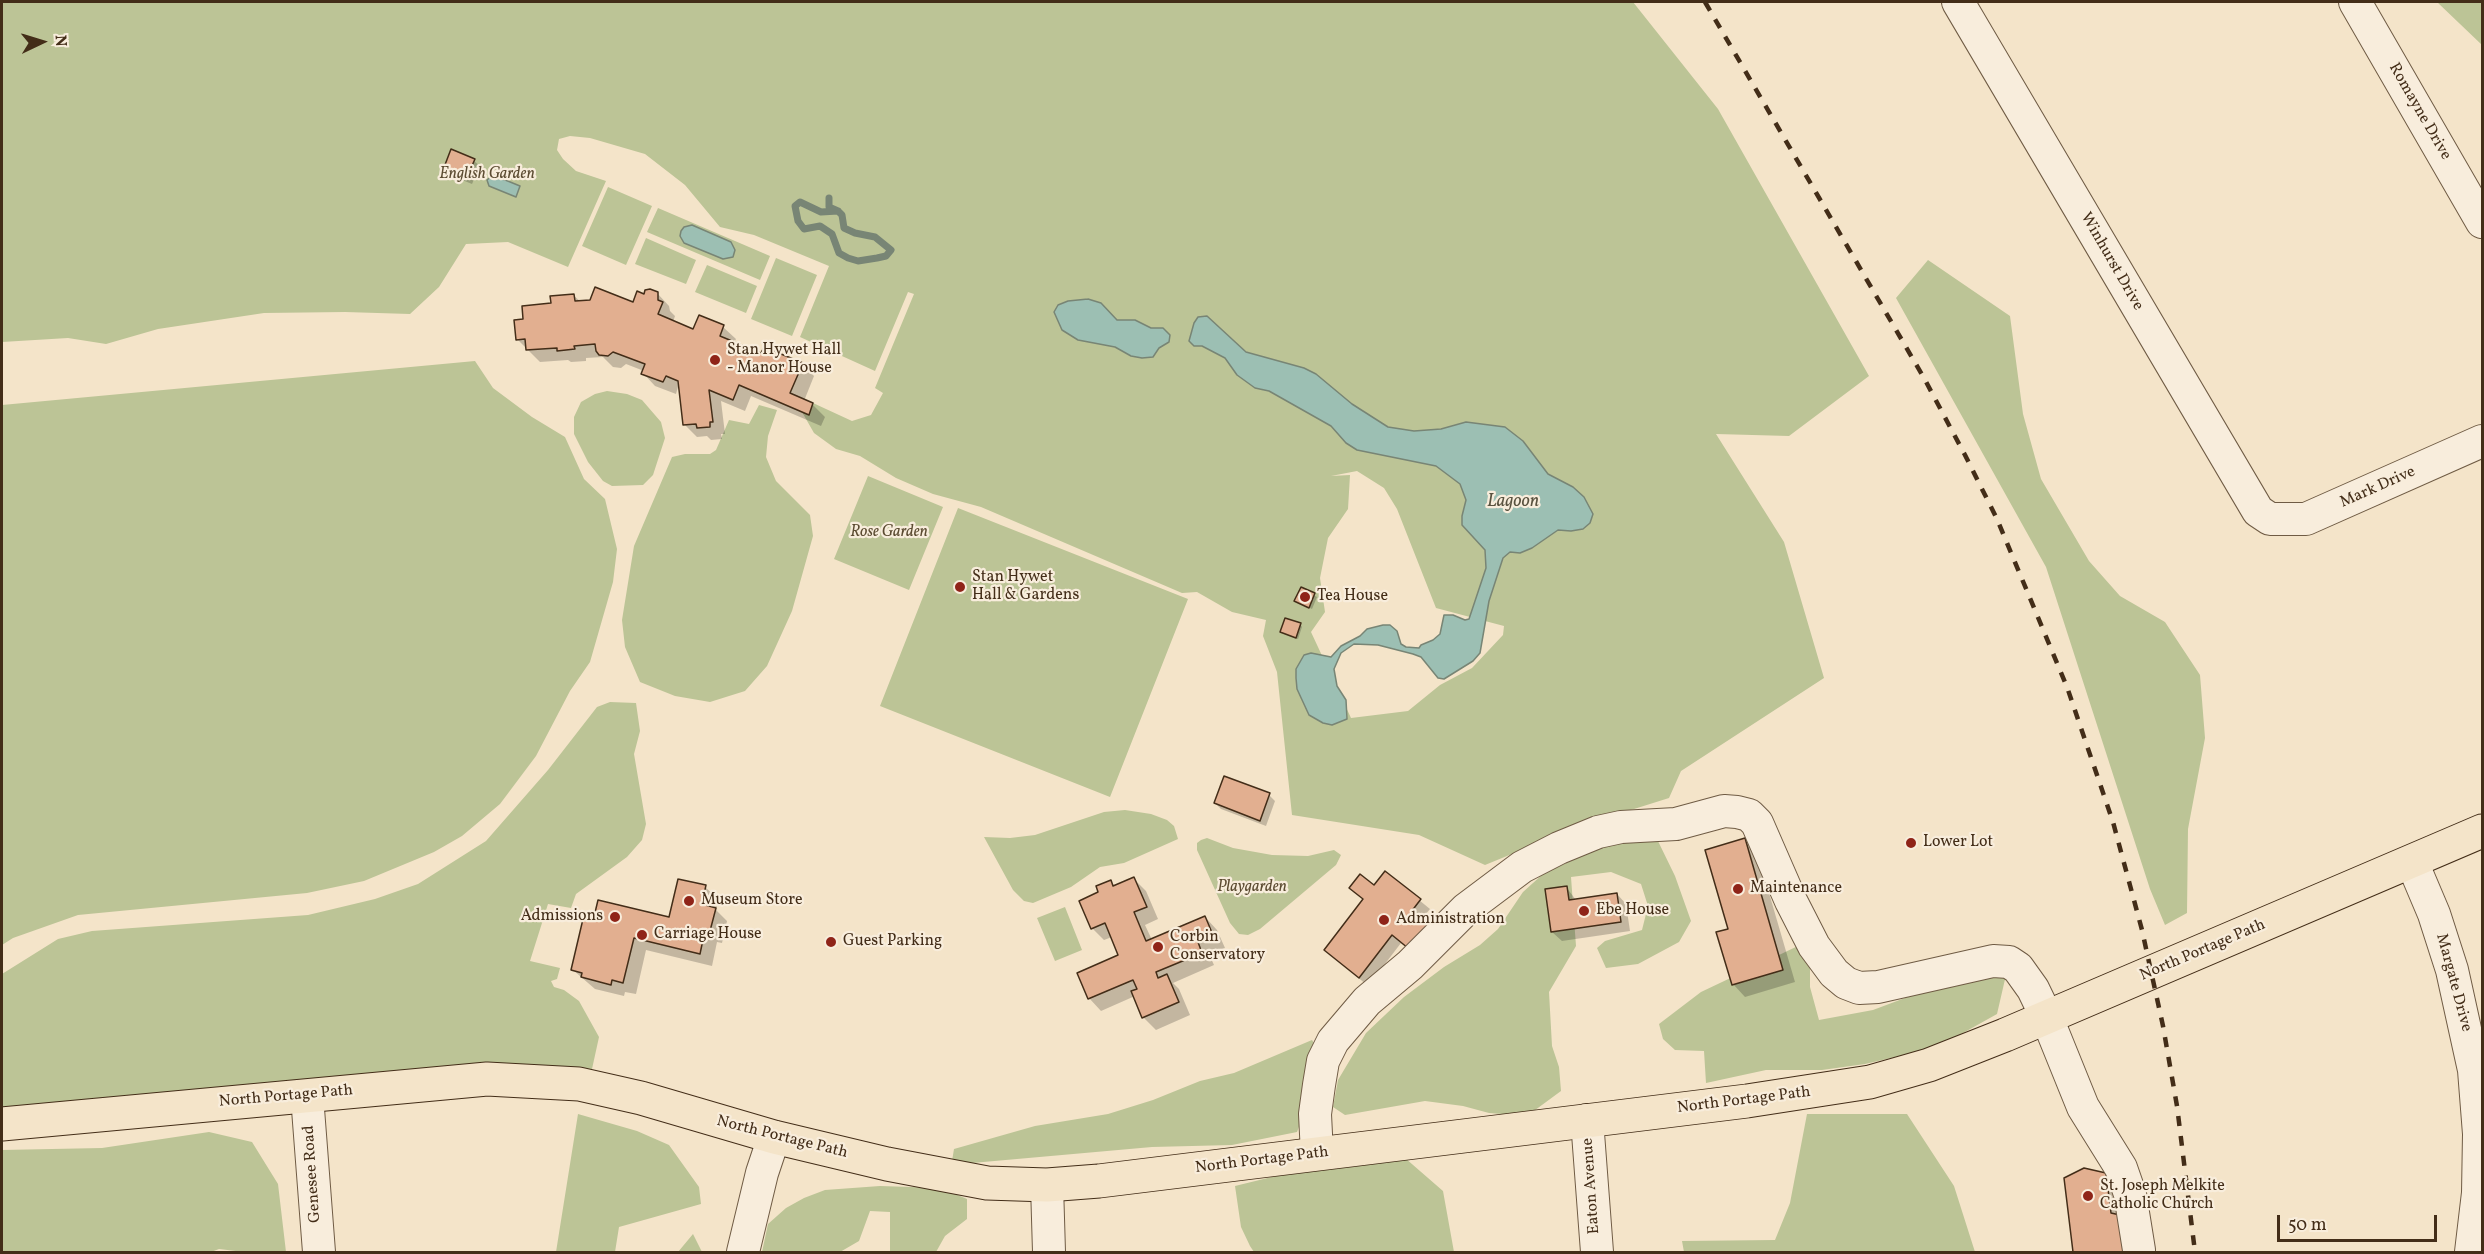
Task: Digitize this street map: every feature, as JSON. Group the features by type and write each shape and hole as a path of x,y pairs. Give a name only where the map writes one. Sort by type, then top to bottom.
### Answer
{"main road":[{"name":"North Portage Path","path":"2,1124 487,1079 579,1084 641,1098 774,1137 987,1183 1047,1185 1099,1181 1758,1100 1870,1082 1929,1065 2047,1018 2482,831"}],"street":[{"name":"Winhurst Drive","path":"1958,2 2227,461 2258,511 2270,519"},
{"name":"Romayne Drive","path":"2355,2 2482,222"},
{"name":"Mark Drive","path":"2270,519 2306,519 2482,441"},
{"path":"1317,1154 1315,1114 1323,1061 1333,1041 1367,1001 1410,965 1466,909 1522,867 1598,832 1621,827 1676,824 1724,811 1749,816 1757,823 1765,836 1791,901 1814,946 1834,973 1846,983 1858,988 1878,987 1993,961 2009,962 2018,968 2033,989 2047,1018 2083,1107 2121,1168 2130,1194 2139,1250"},
{"name":"Margate Drive","path":"2412,862 2434,914 2465,1024 2474,1070 2481,1133 2478,1192 2471,1252"},
{"name":"Genesee Road","path":"307,1096 319,1252"},
{"name":"Eaton Avenue","path":"1587,1120 1597,1252"},
{"path":"743,1252 762,1173 774,1137"},
{"path":"1047,1185 1049,1252"}],"green space":[{"name":"English Garden","path":"2,2 1633,2 1718,109 1869,376 1789,436 1716,434 1784,542 1824,678 1681,771 1669,798 1580,826 1485,865 1419,835 1292,815 1277,672 1263,636 1266,620 1232,612 1197,592 1182,593 981,507 933,494 896,478 860,456 836,449 814,433 802,412 809,414 813,403 852,421 871,415 883,393 875,388 914,294 908,292 875,371 800,337 829,266 754,235 720,227 685,185 645,154 590,138 570,136 559,139 557,150 576,171 606,181 568,267 508,242 466,244 439,287 410,314 264,313 158,329 106,344 68,338 2,342","holes":["1357,471 1384,488 1397,509 1436,608 1504,626 1503,635 1472,668 1440,685 1408,711 1351,718 1311,632 1325,612 1320,578 1328,538 1348,509 1350,475 1331,476"]},
{"path":"2437,2 2482,2 2482,45"},
{"path":"608,187 652,206 626,265 582,246"},
{"path":"658,208 770,256 760,280 647,232"},
{"path":"646,238 696,260 686,284 635,264"},
{"path":"776,258 817,275 792,336 751,319"},
{"path":"1928,260 2010,316 2023,414 2041,479 2089,561 2120,596 2165,622 2200,675 2205,738 2188,829 2187,913 2165,925 2150,889 2046,567 1896,298"},
{"path":"707,265 757,286 746,313 695,292"},
{"path":"475,361 493,388 532,417 565,437 584,479 605,499 617,549 613,582 590,662 570,691 536,756 500,804 462,836 434,852 364,881 307,893 78,915 13,938 2,945 2,405"},
{"path":"607,391 627,394 642,400 661,422 665,438 653,475 643,485 612,486 603,481 588,462 574,434 574,417 581,402 595,394"},
{"path":"759,405 777,410 768,436 766,457 776,481 810,515 813,536 792,611 767,666 745,691 710,702 675,696 640,682 625,647 622,620 634,546 672,457 685,454 710,454 716,450 729,420 749,424"},
{"name":"Rose Garden","path":"868,476 943,507 909,590 834,559"},
{"path":"958,508 1188,599 1110,797 880,706"},
{"path":"610,702 636,703 640,731 634,754 646,824 642,840 627,857 576,894 571,908 548,904 530,961 560,968 557,979 551,981 554,987 564,990 579,1001 599,1037 592,1069 543,1066 2,1108 2,974 58,939 92,931 308,915 375,899 418,884 486,841 548,770 597,707"},
{"path":"1125,810 1151,814 1167,820 1174,826 1178,839 1124,863 1100,867 1071,887 1033,903 1024,901 1013,890 984,837 1010,838 1035,835 1104,812"},
{"path":"1630,833 1656,837 1675,876 1691,921 1679,942 1638,964 1606,968 1597,948 1605,941 1642,930 1648,906 1641,884 1611,872 1571,877 1576,946 1549,992 1552,1046 1559,1067 1561,1091 1527,1116 1489,1113 1463,1106 1425,1101 1345,1115 1333,1107 1338,1080 1366,1033 1404,997 1444,967 1480,945 1498,929 1523,892 1543,874"},
{"name":"Playgarden","path":"1207,838 1233,848 1272,855 1308,856 1334,850 1341,855 1336,865 1260,929 1248,935 1239,934 1230,923 1197,850 1197,843"},
{"path":"1065,907 1082,950 1055,961 1037,918"},
{"path":"1800,945 1810,960 1810,987 1819,1020 1873,1010 1953,980 2006,975 1997,1014 1938,1047 1865,1064 1822,1070 1766,1070 1706,1083 1704,1051 1675,1050 1663,1039 1659,1024 1701,992"},
{"path":"1312,1040 1319,1051 1309,1100 1297,1132 1232,1145 1152,1147 972,1163 952,1161 954,1149 1035,1126 1108,1114 1153,1100 1200,1081 1234,1073"},
{"path":"578,1114 637,1131 669,1145 699,1187 701,1204 619,1227 615,1252 556,1252"},
{"path":"1807,1114 1907,1114 1954,1186 1975,1252 1684,1252 1682,1241 1775,1240 1790,1203"},
{"path":"209,1132 252,1142 278,1184 286,1252 244,1252 219,1249 211,1252 2,1252 2,1150 102,1148"},
{"path":"1405,1158 1443,1191 1454,1252 1254,1252 1250,1246 1241,1227 1235,1186 1284,1174"},
{"path":"880,1186 941,1188 967,1199 967,1219 945,1236 936,1252 890,1252 890,1212 870,1211 859,1241 840,1252 762,1252 768,1224 786,1208 825,1190"},
{"path":"693,1234 702,1252 678,1252"}],"water":[{"path":"493,175 520,186 516,197 489,186 487,180"},
{"path":"692,225 731,242 735,250 733,257 723,259 684,243 680,236 681,231 684,227"},
{"path":"1088,299 1101,303 1117,320 1135,320 1151,328 1163,328 1170,335 1169,342 1159,348 1153,357 1142,358 1131,356 1115,347 1078,340 1062,330 1054,312 1058,305 1068,301"},
{"name":"Lagoon","path":"1207,316 1246,352 1304,368 1316,374 1352,404 1388,427 1414,431 1441,429 1466,422 1505,427 1523,441 1548,474 1573,487 1584,497 1593,514 1590,523 1583,529 1558,530 1532,548 1520,553 1510,552 1503,558 1489,601 1480,653 1473,661 1444,679 1438,678 1421,657 1378,645 1354,644 1341,653 1334,669 1337,686 1346,700 1347,719 1332,725 1309,715 1297,689 1296,678 1296,669 1304,655 1311,653 1331,657 1341,646 1360,636 1367,629 1383,625 1390,625 1397,631 1401,644 1406,647 1419,648 1433,640 1440,634 1444,615 1469,619 1486,568 1485,550 1462,525 1466,500 1460,484 1436,466 1357,450 1346,443 1331,426 1269,391 1255,388 1237,375 1225,358 1202,346 1194,346 1189,341 1198,317"}],"building":[{"path":"451,149 475,159 466,179 443,170"},
{"name":"Stan Hywet Hall - Manor House","path":"595,287 633,302 637,291 644,294 645,290 650,289 658,292 658,300 663,302 658,314 693,329 699,315 724,325 720,336 761,353 764,347 803,363 790,393 813,403 809,415 739,385 733,400 709,390 713,422 710,422 710,427 697,428 696,424 683,425 678,381 666,376 663,382 641,374 645,364 613,352 608,356 599,355 595,344 574,346 575,349 557,351 557,348 526,350 525,339 516,340 514,320 523,319 522,306 551,303 550,296 574,294 575,301 590,300"},
{"name":"Tea House","path":"1301,587 1315,593 1309,608 1294,601"},
{"name":"Tea House","path":"1285,618 1301,623 1296,638 1280,632"},
{"path":"1224,776 1270,793 1260,821 1214,803"},
{"name":"Maintenance","path":"1745,838 1783,970 1732,985 1716,932 1728,929 1705,850"},
{"name":"Administration","path":"1385,871 1421,899 1411,912 1433,929 1414,953 1392,935 1359,978 1324,950 1363,899 1349,888 1360,874 1374,885"},
{"name":"Corbin Conservatory","path":"1134,877 1147,907 1134,912 1146,941 1205,916 1213,935 1198,942 1202,953 1156,972 1158,978 1167,974 1179,1002 1142,1018 1131,991 1137,989 1133,980 1088,999 1077,973 1118,955 1105,923 1091,929 1079,901 1098,892 1096,886 1111,880 1113,886"},
{"name":"Carriage House","path":"678,879 706,885 702,904 716,908 710,931 705,930 700,954 634,938 623,983 612,980 611,985 581,977 582,973 571,970 583,919 593,921 598,900 669,917"},
{"name":"Ebe House","path":"1567,886 1569,900 1617,893 1621,922 1551,932 1545,889"},
{"name":"St. Joseph Melkite Catholic Church","path":"2084,1168 2106,1173 2111,1213 2120,1215 2124,1252 2073,1252 2064,1178"}],"waterway":[{"path":"829,198 829,207 838,211 842,215 844,228 875,237 891,250 886,256 877,258 858,261 848,258 839,253 832,234 820,226 804,229 798,221 795,206 800,202 821,212 838,211"}],"railway":[{"path":"1705,2 1924,378 1965,455 1997,519 2067,687 2113,822 2142,930 2163,1026 2177,1106 2195,1252"}],"place":[{"name":"Stan Hywet Hall - Manor House","path":"715,360"},
{"name":"Stan Hywet Hall & Gardens","path":"960,587"},
{"name":"Tea House","path":"1305,597"},
{"name":"Lower Lot","path":"1911,843"},
{"name":"Maintenance","path":"1738,889"},
{"name":"Museum Store","path":"689,901"},
{"name":"Ebe House","path":"1584,911"},
{"name":"Admissions","path":"615,917"},
{"name":"Administration","path":"1384,920"},
{"name":"Carriage House","path":"642,935"},
{"name":"Guest Parking","path":"831,942"},
{"name":"Corbin Conservatory","path":"1158,947"},
{"name":"St. Joseph Melkite Catholic Church","path":"2088,1196"}]}
